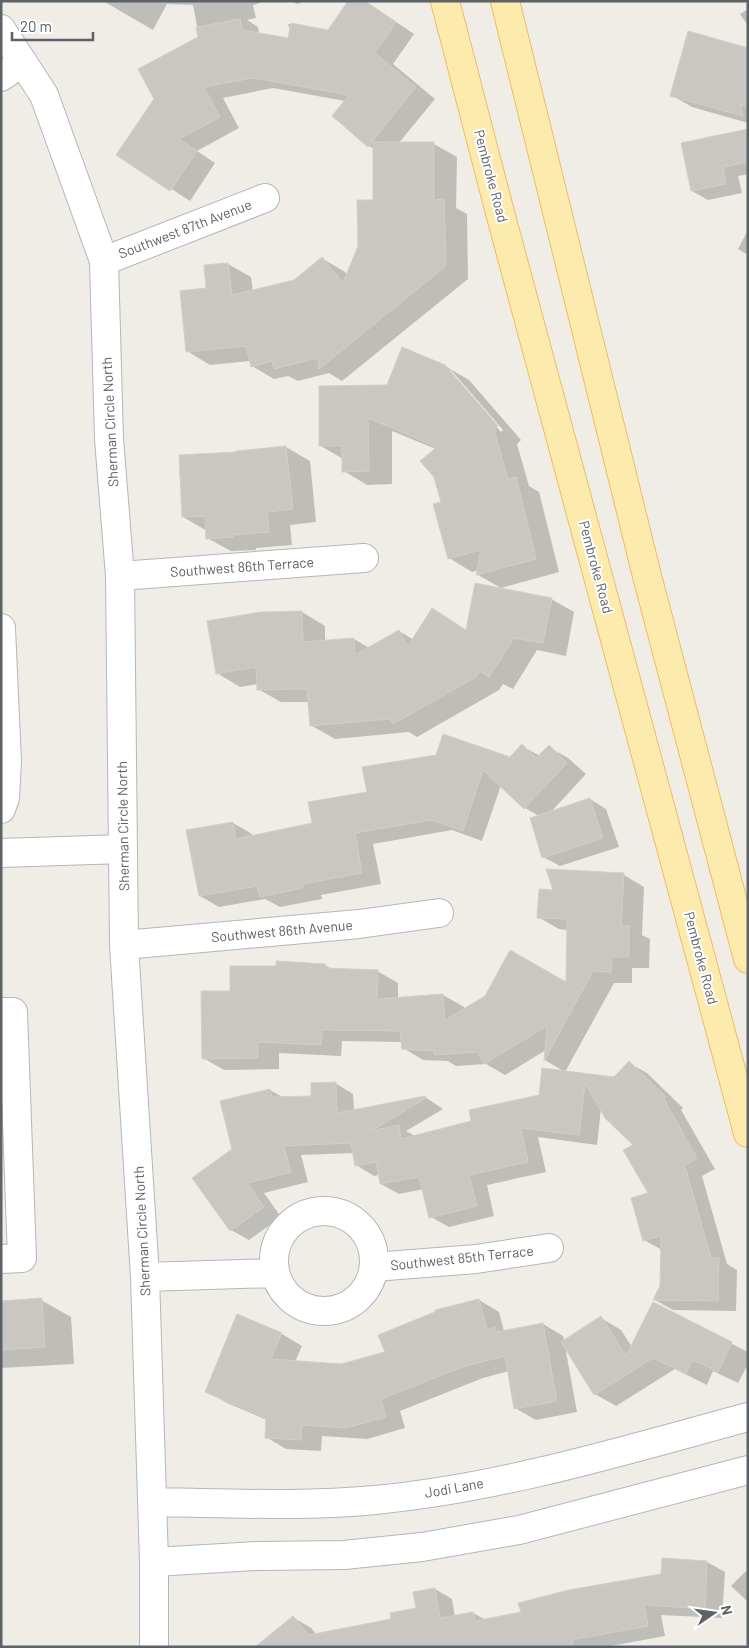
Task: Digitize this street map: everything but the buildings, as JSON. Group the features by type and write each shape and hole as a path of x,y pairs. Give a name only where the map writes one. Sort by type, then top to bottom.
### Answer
{"main road":[{"name":"Pembroke Road","path":"445,1 748,1133"},
{"path":"505,1 647,576 748,959"}],"street":[{"name":"Sherman Circle North","path":"7,52 44,95 104,261 109,439 120,576 124,944 145,1276 154,1562 154,1647"},
{"name":"Southwest 87th Avenue","path":"104,261 265,198"},
{"name":"Southwest 86th Terrace","path":"120,576 364,558"},
{"path":"1,628 3,731 7,762 5,798 1,809"},
{"path":"1,853 123,849"},
{"name":"Southwest 86th Avenue","path":"124,944 359,924 439,913"},
{"path":"1,1012 13,1012 22,1258 1,1259"},
{"name":"Southwest 85th Terrace","path":"331,1210 347,1215 361,1226 370,1240 375,1257 373,1274 366,1290 354,1302 339,1310 322,1312 306,1309 292,1300 281,1288 275,1273 273,1257 278,1241 286,1227 299,1217 314,1211 331,1210"},
{"name":"Southwest 85th Terrace","path":"374,1267 476,1259 549,1248"},
{"path":"145,1276 275,1273"},
{"name":"Jodi Lane","path":"152,1502 308,1505 376,1500 453,1490 558,1468 748,1417"},
{"path":"154,1562 257,1556 344,1555 422,1547 519,1530 748,1470"}]}
